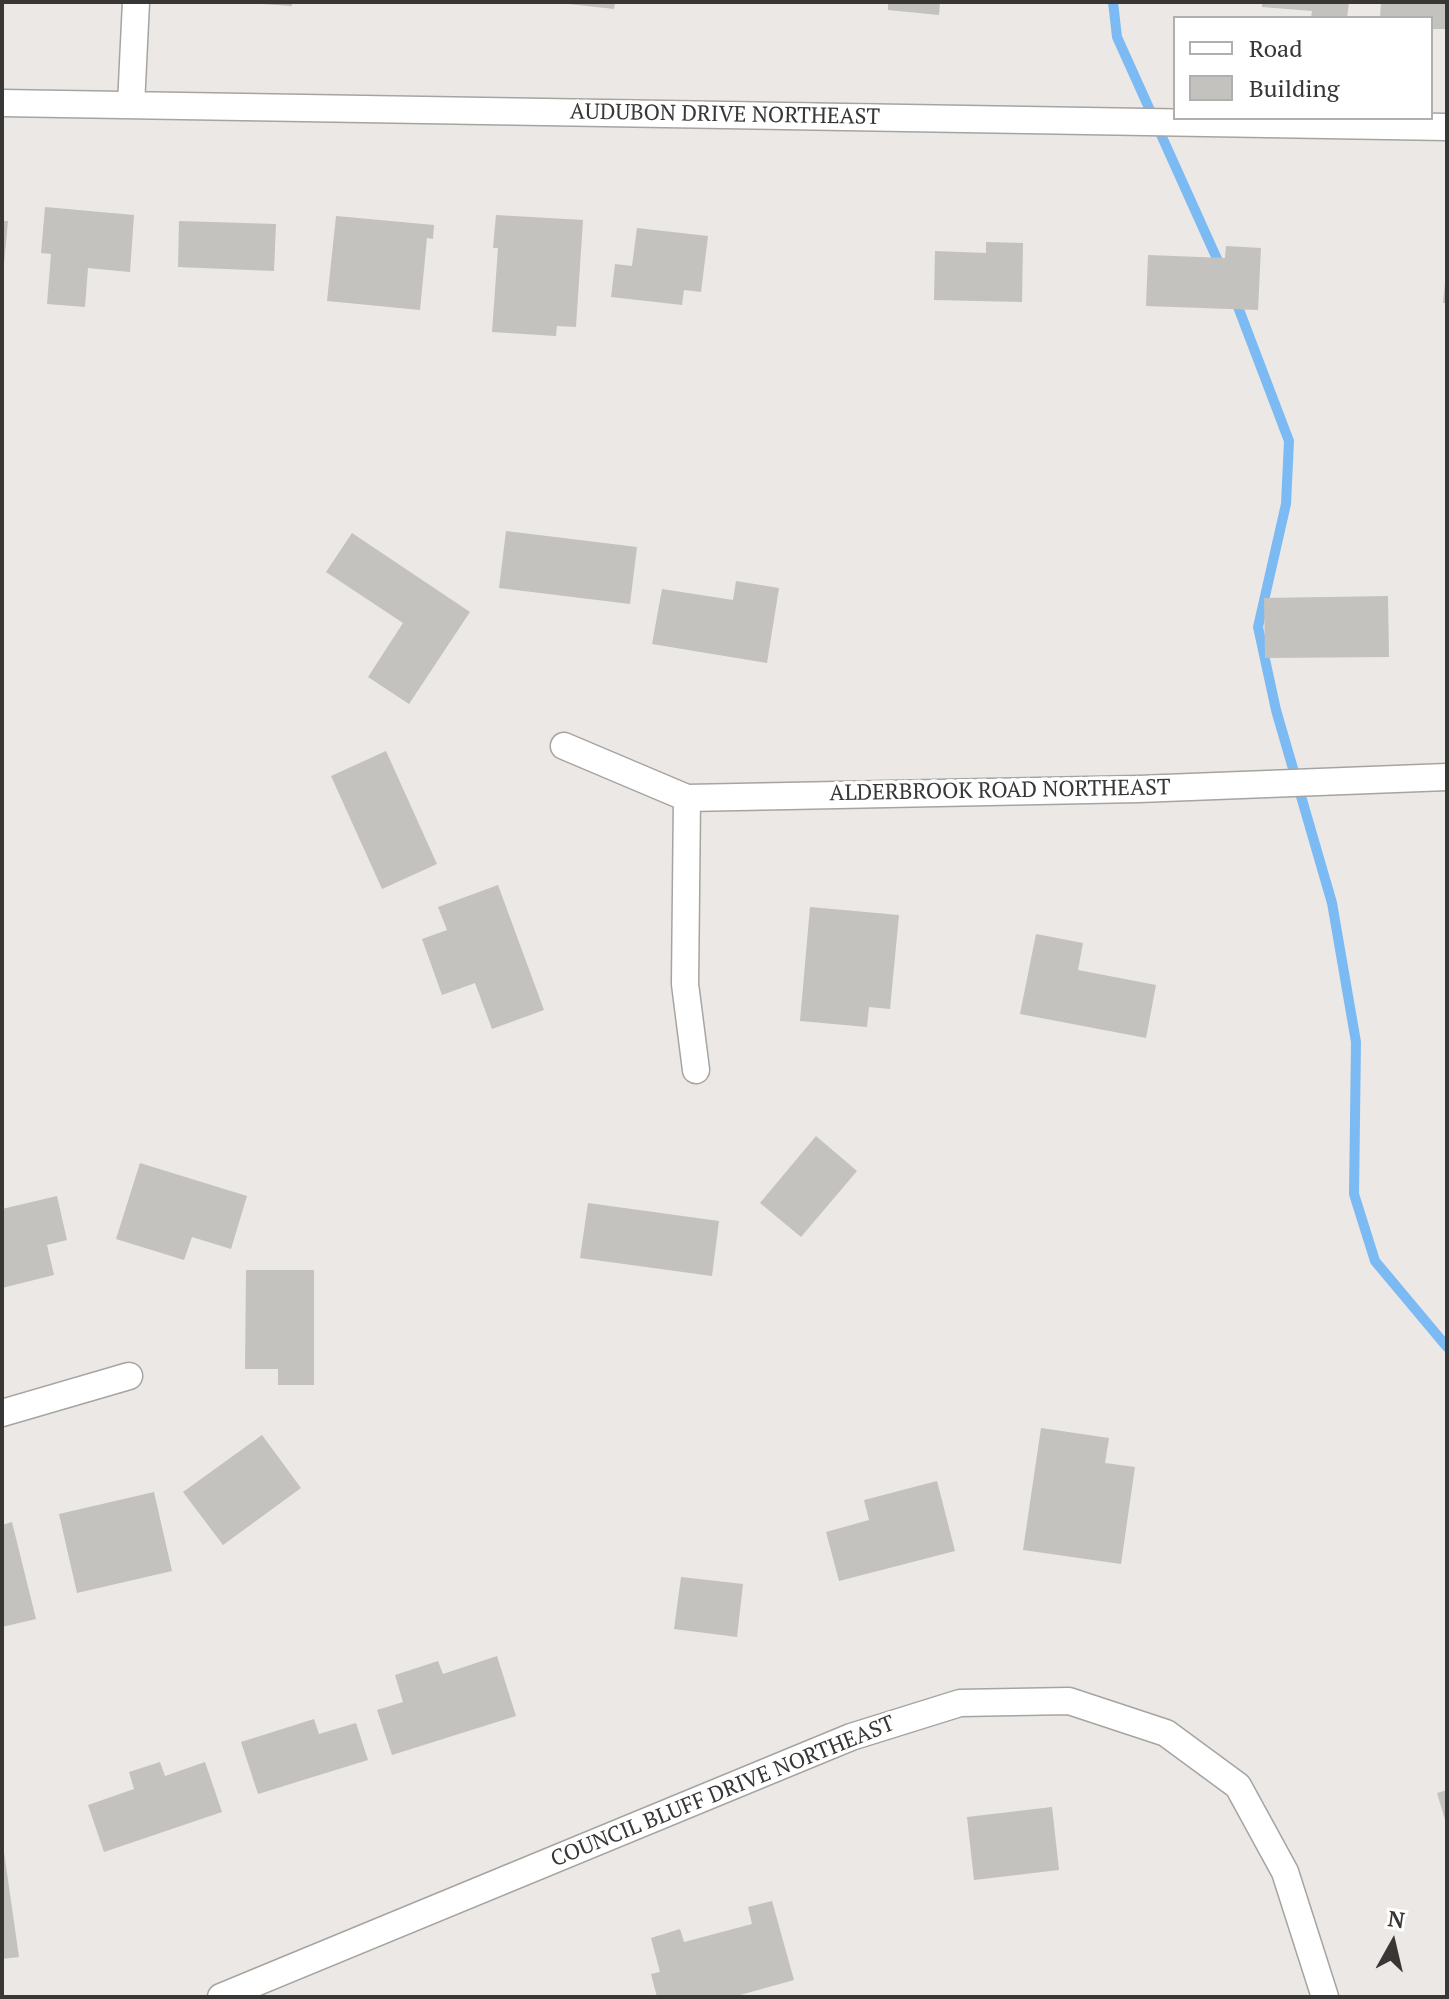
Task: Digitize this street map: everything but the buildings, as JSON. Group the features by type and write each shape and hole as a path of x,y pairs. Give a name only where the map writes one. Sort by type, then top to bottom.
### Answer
{"street":[{"path":"131,105 136,2"},
{"name":"AUDUBON DRIVE NORTHEAST","path":"2,103 1447,127"},
{"name":"ALDERBROOK ROAD NORTHEAST","path":"564,746 687,798 1139,789 1447,777"},
{"path":"687,798 685,984 696,1070"},
{"path":"2,1413 129,1376"},
{"name":"COUNCIL BLUFF DRIVE NORTHEAST","path":"221,1997 851,1737 960,1703 1069,1701 1166,1733 1238,1786 1285,1872 1325,1997"}],"waterway":[{"path":"1113,2 1117,37 1222,270"},
{"path":"1235,299 1289,441 1286,504 1258,627 1276,710 1332,903 1356,1042 1354,1194 1375,1261 1447,1347"}]}
